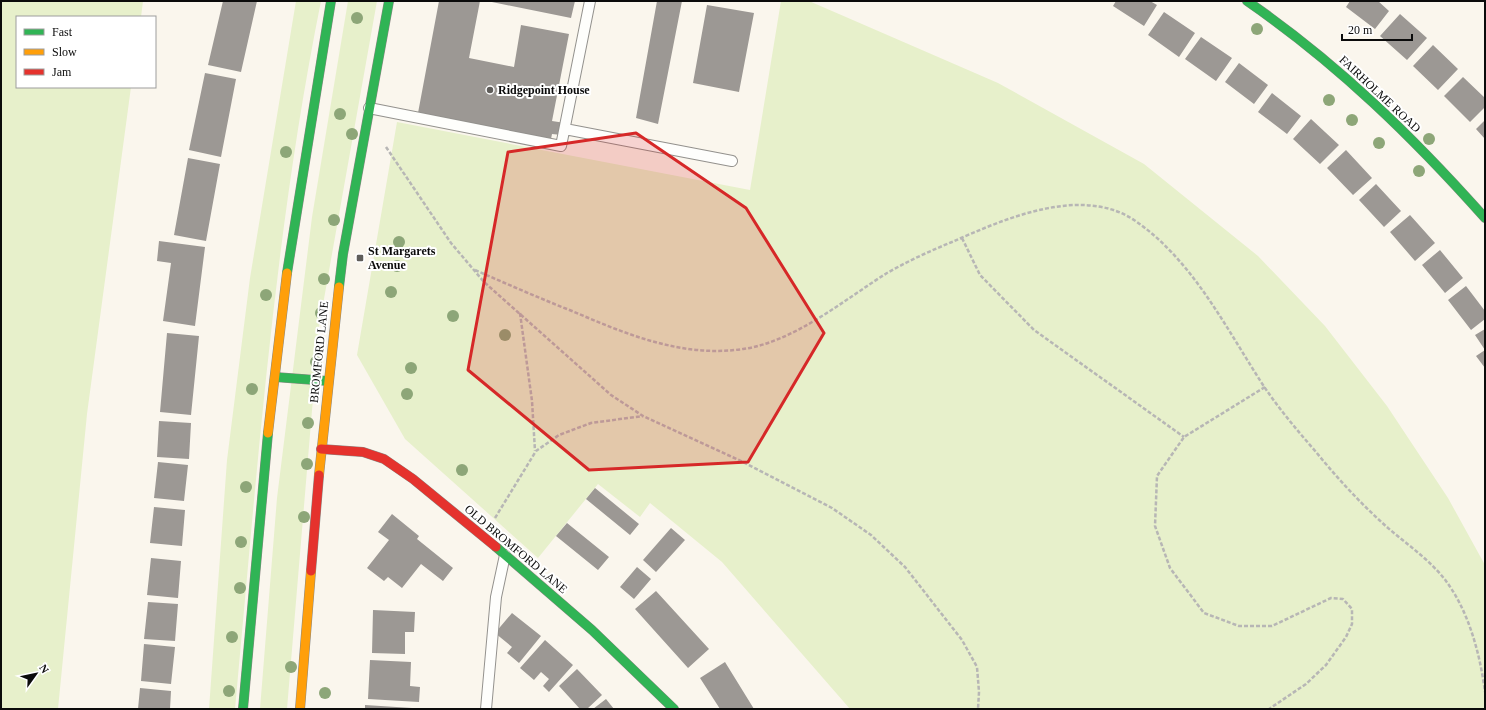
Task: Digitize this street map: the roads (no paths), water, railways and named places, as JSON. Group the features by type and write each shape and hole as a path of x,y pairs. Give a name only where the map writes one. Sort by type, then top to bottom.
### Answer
{"main road":[{"path":"243,709 267,442 287,273 331,1"},
{"name":"BROMFORD LANE","path":"300,709 321,449 343,254 389,1"},
{"name":"FAIRHOLME ROAD","path":"1247,1 1273,18 1344,74 1423,151 1485,218"},
{"path":"275,377 328,381"},
{"name":"OLD BROMFORD LANE","path":"321,449 374,455 393,465 484,537 624,658 674,709"}],"lane":[{"path":"370,108 562,146 590,1"},
{"path":"565,128 732,161"},
{"path":"486,709 496,597 505,555"}],"place":[{"name":"Ridgepoint House","path":"490,90"},
{"name":"St Margarets Avenue","path":"360,258"}]}
